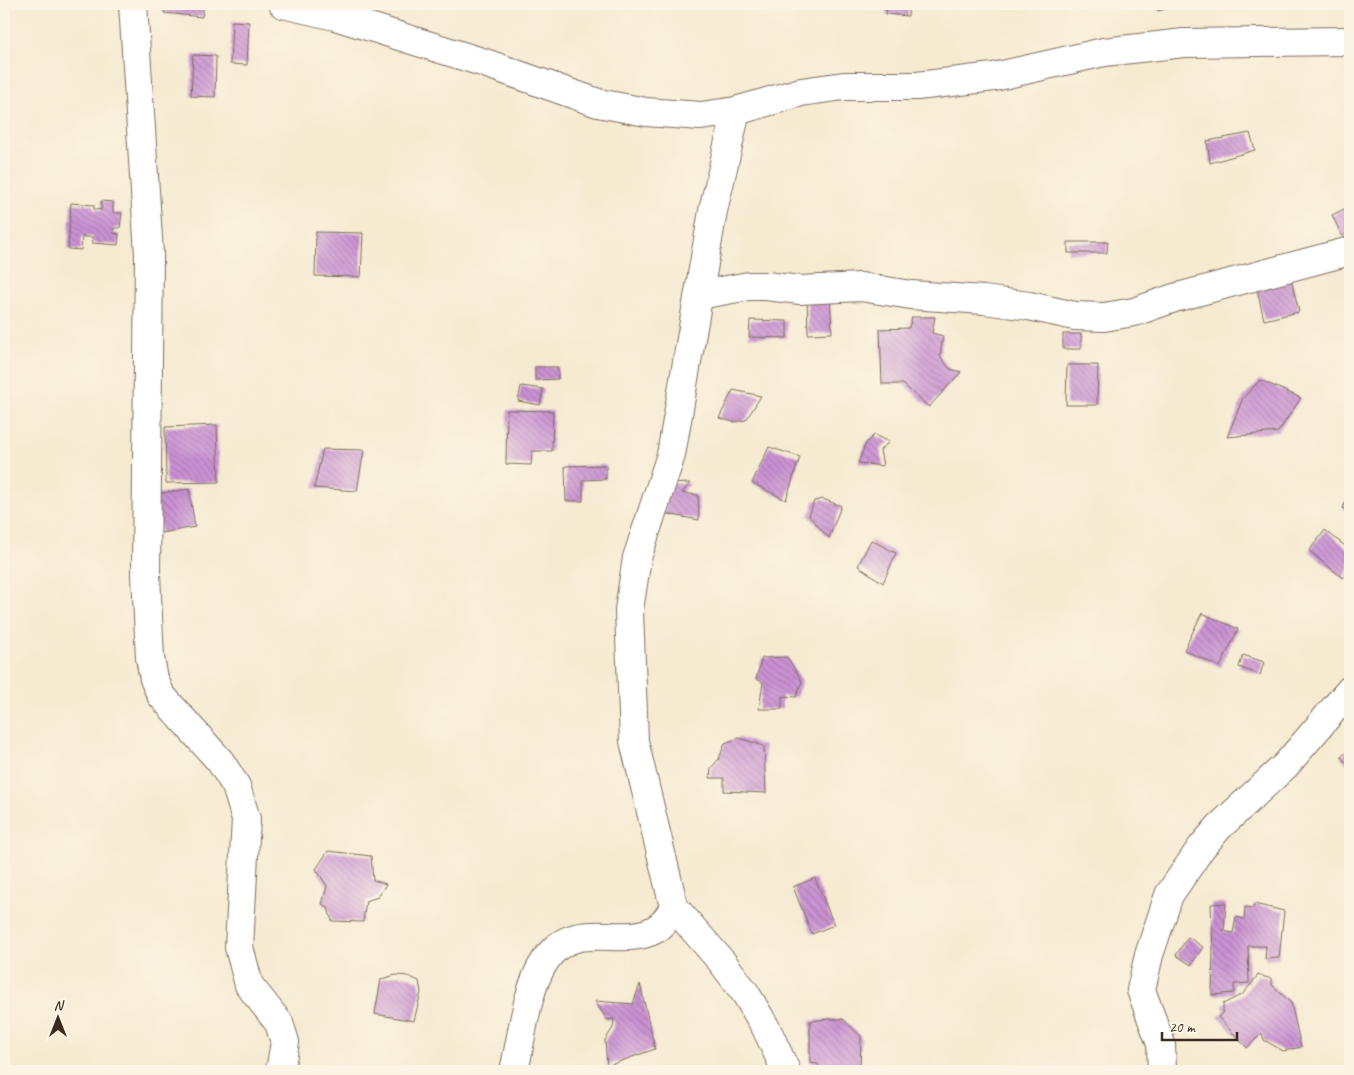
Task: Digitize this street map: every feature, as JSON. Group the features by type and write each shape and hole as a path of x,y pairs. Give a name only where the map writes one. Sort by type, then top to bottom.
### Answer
{"street":[{"path":"133,4 148,254 146,574 150,658 154,679 161,695 220,761 236,786 246,819 239,947 249,985 279,1023 284,1042 280,1071"},
{"path":"283,4 335,16 485,63 598,102 646,112 700,116 736,111 801,92 844,86 917,86 994,77 1104,52 1184,43 1350,41"},
{"path":"736,111 713,211 671,455 637,558 629,610 634,741 674,907 722,962 746,994 766,1028 786,1071"},
{"path":"699,295 749,286 800,290 860,287 911,295 984,300 1029,306 1075,316 1104,317 1134,312 1174,298 1350,251"},
{"path":"1162,1071 1161,1044 1141,990 1149,955 1168,895 1213,834 1286,765 1350,690"},
{"path":"514,1071 536,977 546,959 565,941 592,935 640,935 655,930 667,919 674,907"}],"building":[{"path":"165,4 204,4 202,17 164,13"},
{"path":"887,4 909,4 908,16 886,14"},
{"path":"1156,4 1171,4 1172,7 1158,11"},
{"path":"232,21 249,22 247,65 230,64"},
{"path":"193,55 216,56 215,97 191,96"},
{"path":"1250,133 1255,150 1210,163 1207,141"},
{"path":"101,201 113,202 113,213 122,213 120,228 114,228 113,233 119,234 118,245 92,243 93,237 82,237 81,250 68,249 71,203 94,205 94,209 101,210"},
{"path":"1350,206 1350,232 1342,236 1332,215"},
{"path":"316,232 363,233 361,277 315,276"},
{"path":"1068,242 1108,242 1107,253 1068,253"},
{"path":"1291,278 1299,312 1264,320 1256,285"},
{"path":"807,295 830,295 832,333 808,334"},
{"path":"912,317 935,317 932,333 943,336 940,356 950,369 961,372 929,407 903,384 882,384 880,329 909,328"},
{"path":"750,320 787,321 787,338 749,337"},
{"path":"1063,334 1081,334 1081,349 1063,349"},
{"path":"1067,365 1098,365 1097,405 1066,405"},
{"path":"535,367 558,367 558,379 535,380"},
{"path":"1260,380 1301,398 1278,432 1227,437 1243,398"},
{"path":"521,386 543,389 540,405 518,401"},
{"path":"733,390 761,396 746,420 734,422 719,418"},
{"path":"507,410 553,411 552,451 532,451 531,465 506,464"},
{"path":"217,425 219,482 166,483 165,427"},
{"path":"874,435 889,442 880,450 883,466 858,463 866,443"},
{"path":"769,447 800,457 786,500 752,483"},
{"path":"323,449 364,450 357,491 314,488"},
{"path":"606,465 606,479 583,480 583,501 566,501 565,466"},
{"path":"690,483 682,493 698,495 699,520 662,513 670,484"},
{"path":"189,489 195,527 161,533 155,494"},
{"path":"1350,492 1350,514 1343,508"},
{"path":"823,499 841,506 829,538 809,516 814,501"},
{"path":"1325,530 1350,550 1350,568 1343,578 1309,551"},
{"path":"871,540 896,553 883,583 858,566"},
{"path":"1202,613 1238,629 1220,667 1184,650"},
{"path":"1243,655 1264,662 1260,675 1239,667"},
{"path":"787,657 802,681 796,697 782,696 782,709 759,709 763,682 756,679 762,658"},
{"path":"739,738 764,746 766,793 724,791 724,778 710,778 711,768 719,759 725,743"},
{"path":"1350,749 1350,767 1341,757"},
{"path":"328,851 371,856 373,880 386,884 378,897 366,901 363,922 332,921 328,908 322,904 327,886 316,869"},
{"path":"815,878 834,925 812,934 793,887"},
{"path":"1226,903 1224,931 1233,933 1236,917 1244,919 1245,907 1253,908 1254,904 1284,911 1279,958 1265,959 1266,946 1248,946 1249,983 1234,984 1234,993 1212,995 1211,904"},
{"path":"1188,937 1203,947 1191,965 1176,955"},
{"path":"396,975 408,976 419,981 421,992 414,1021 375,1014 381,979"},
{"path":"1258,975 1272,979 1272,985 1291,1003 1301,1047 1283,1051 1264,1040 1262,1033 1247,1048 1218,1017 1223,1012 1223,1004 1243,994"},
{"path":"640,984 655,1049 607,1066 605,1040 613,1028 614,1019 607,1020 595,1001 633,1004"},
{"path":"843,1019 861,1036 860,1069 821,1071 818,1064 810,1063 810,1021"}]}
